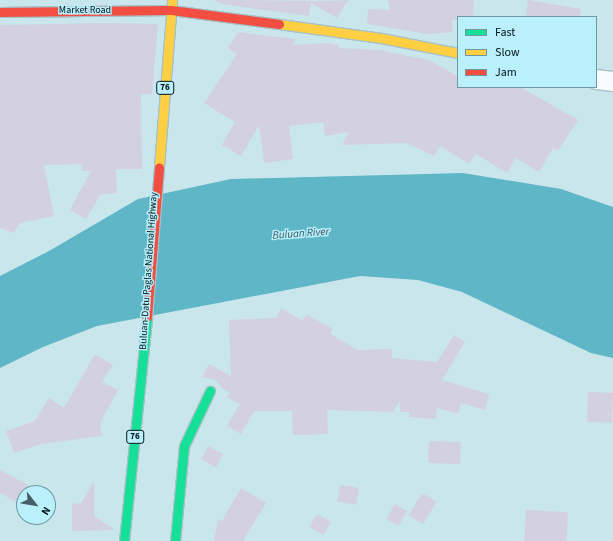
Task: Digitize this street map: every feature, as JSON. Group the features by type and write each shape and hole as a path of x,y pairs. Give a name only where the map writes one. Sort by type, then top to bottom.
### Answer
{"main road":[{"name":"Buluan-Datu Paglas National Highway","path":"124,541 146,333 156,175 172,0"},
{"name":"Market Road","path":"0,12 171,10 381,38 457,52"},
{"path":"175,541 184,446 210,391"}],"street":[{"path":"597,79 613,81"}],"water":[{"name":"Buluan River","path":"463,173 561,189 613,207 613,358 591,353 462,292 418,280 360,276 97,326 43,347 0,368 0,276 49,251 138,199 231,179"}],"building":[{"path":"214,0 348,0 337,18 311,3 309,16 221,4"},
{"path":"388,0 474,0 473,16 457,16 457,19 452,20 453,32 427,34 367,24 368,9 390,10"},
{"path":"528,0 581,9 580,16 526,16"},
{"path":"106,23 158,24 152,94 141,94 142,169 116,169 117,193 101,194 86,219 70,210 91,171 82,171 82,164 44,165 54,216 20,223 14,233 0,228 0,25"},
{"path":"238,32 296,39 293,45 327,43 339,45 339,48 379,50 429,60 457,76 457,88 522,88 578,120 558,151 553,148 539,172 516,158 507,173 476,154 469,164 440,146 434,156 406,143 342,145 349,132 325,136 323,122 289,126 293,159 264,163 259,125 241,156 222,145 235,122 204,103 237,54 228,48"},
{"path":"281,308 303,321 306,314 333,329 330,334 358,350 392,349 392,358 437,362 454,335 465,342 442,380 489,394 485,410 461,403 458,414 437,408 436,419 409,417 409,412 400,412 400,400 393,412 327,410 328,434 293,435 292,411 254,411 241,434 227,426 240,404 227,397 230,393 222,388 216,380 202,377 209,364 231,376 229,320 276,318"},
{"path":"95,354 113,365 102,382 118,390 100,423 102,436 41,444 14,453 6,431 35,421 49,398 64,408"},
{"path":"588,392 613,393 612,423 587,422"},
{"path":"429,441 461,442 460,464 428,463"},
{"path":"208,446 223,454 216,467 201,459"},
{"path":"0,470 28,485 16,485 16,502 0,493"},
{"path":"94,481 94,516 113,528 113,530 72,531 72,504 81,503"},
{"path":"340,485 359,488 356,505 337,502"},
{"path":"241,488 266,503 243,541 214,541 218,520 222,521"},
{"path":"422,493 437,502 423,524 409,515"},
{"path":"395,504 407,511 399,526 387,519"},
{"path":"526,510 568,512 566,541 524,541"},
{"path":"317,514 331,522 323,535 310,527"}],"traffic: fast":[{"path":"124,541 147,317"},
{"path":"175,541 184,446 210,391"}],"traffic: slow":[{"path":"159,167 172,0"},
{"path":"279,24 381,38 457,53"}],"traffic: jam":[{"path":"0,12 171,10 279,24"},
{"path":"147,317 159,167"}]}
